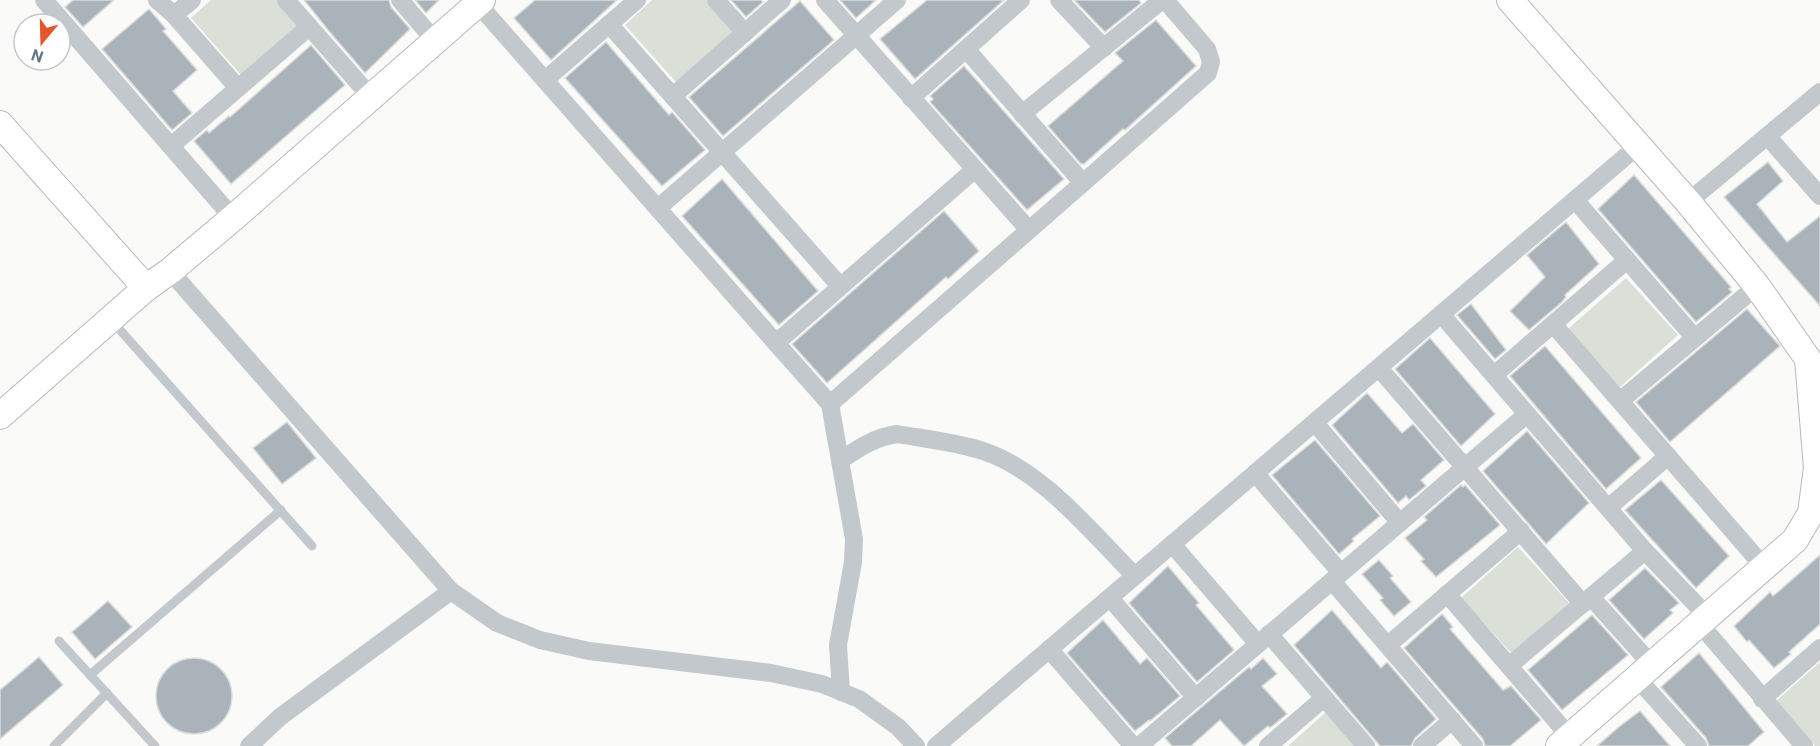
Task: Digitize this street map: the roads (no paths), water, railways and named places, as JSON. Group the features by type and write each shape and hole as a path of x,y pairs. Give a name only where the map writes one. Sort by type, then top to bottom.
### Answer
{"street":[{"path":"157,0 174,15 238,88"},
{"path":"174,15 192,0"},
{"path":"286,0 371,97"},
{"path":"400,0 435,41"},
{"path":"545,80 637,0"},
{"path":"716,0 745,33"},
{"path":"672,96 782,0"},
{"path":"825,0 1029,230"},
{"path":"658,208 897,0"},
{"path":"911,98 1021,0"},
{"path":"1059,0 1104,48"},
{"path":"830,404 1208,73 1211,62 1207,49 1163,0 1022,114"},
{"path":"1447,594 1509,666 1564,741 1765,568 1816,517 1814,354 1688,202 1510,0"},
{"path":"51,2 233,218"},
{"path":"0,416 146,288 170,271 233,218 480,2 545,80 830,404 854,539 853,562 838,645 841,692"},
{"path":"609,24 840,286"},
{"path":"171,146 309,27"},
{"path":"966,49 1083,183"},
{"path":"1688,202 1820,92"},
{"path":"0,124 146,288"},
{"path":"1768,137 1820,196"},
{"path":"936,746 1639,145"},
{"path":"776,343 974,170"},
{"path":"1575,200 1694,338"},
{"path":"1494,375 1627,260"},
{"path":"170,271 451,591 497,623 540,640 589,651 771,673 822,684 859,699 898,728 916,746"},
{"path":"1620,401 1757,286"},
{"path":"1441,314 1645,550 1704,621 1762,699 1804,746"},
{"path":"1553,324 1765,568"},
{"path":"1379,368 1521,531 1587,600 1645,672 1698,746"},
{"path":"1139,746 1527,414"},
{"path":"1314,423 1400,523"},
{"path":"841,460 872,440 885,435 897,434 984,451 1013,464 1043,484 1135,576"},
{"path":"1608,508 1668,456"},
{"path":"1256,473 1388,645 1474,746"},
{"path":"1388,645 1521,531"},
{"path":"1172,544 1324,698 1366,746"},
{"path":"1509,666 1645,550"},
{"path":"249,746 280,717 451,591"},
{"path":"1110,598 1196,698"},
{"path":"1762,699 1820,648"},
{"path":"1050,649 1133,746"},
{"path":"1268,746 1324,698"},
{"path":"1422,746 1452,720"}],"lane":[{"path":"110,319 312,546"},
{"path":"90,675 281,510"},
{"path":"59,641 155,746"},
{"path":"54,746 107,693"}]}
